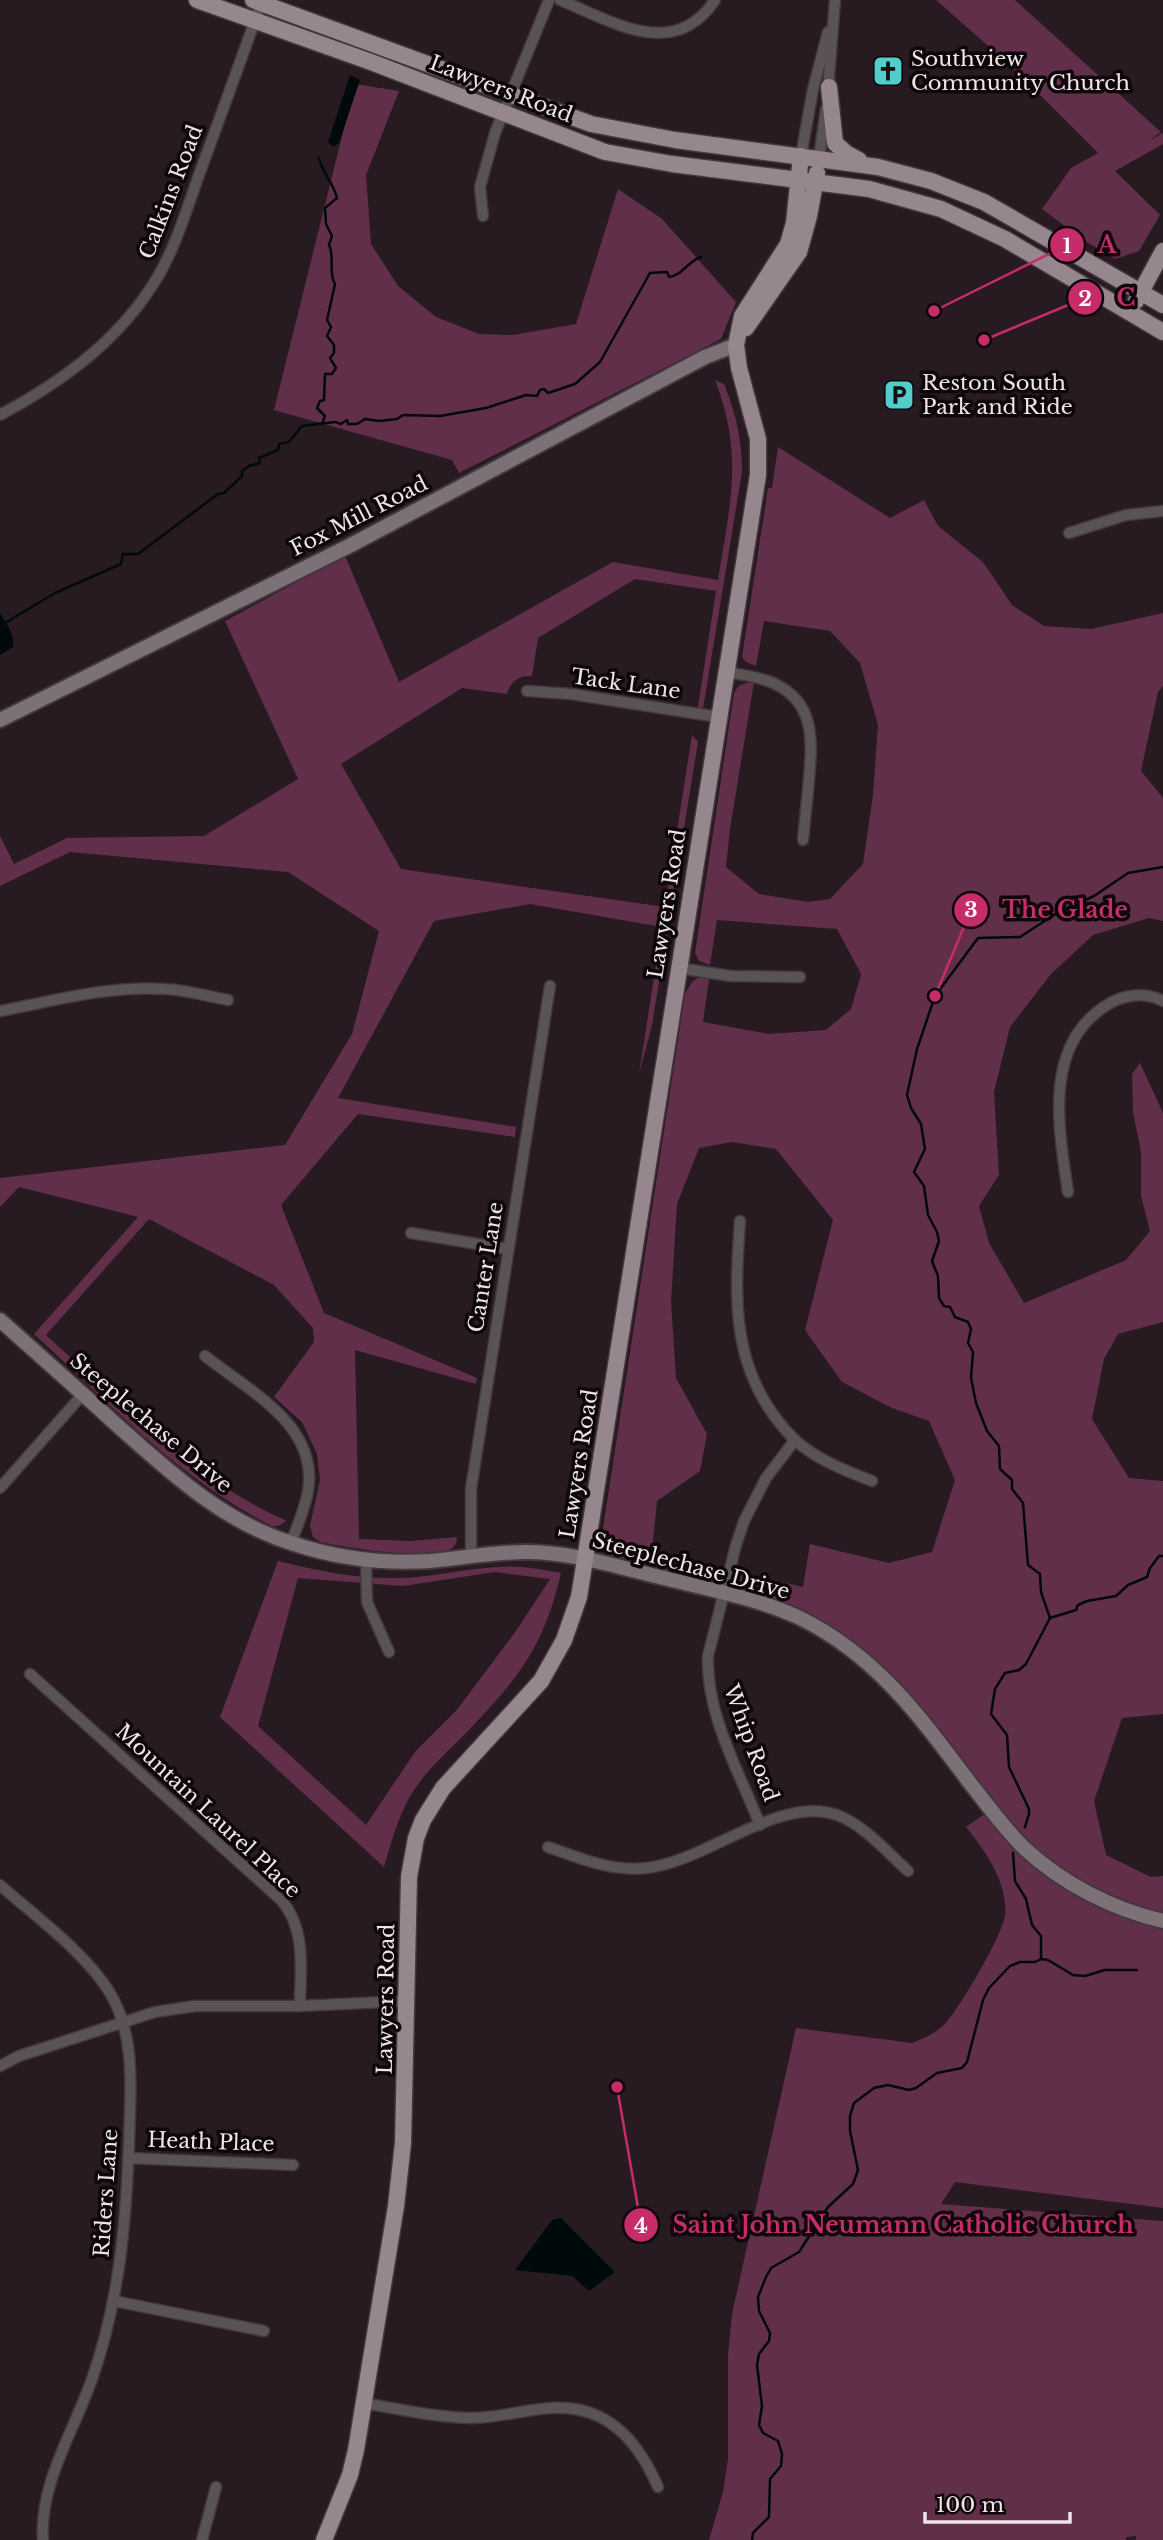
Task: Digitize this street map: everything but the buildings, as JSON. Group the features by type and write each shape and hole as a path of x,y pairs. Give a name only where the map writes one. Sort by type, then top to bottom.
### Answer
{"main road":[{"name":"Lawyers Road","path":"197,0 371,62 595,148 635,159 798,180"},
{"name":"Lawyers Road","path":"259,1 568,117 622,131 801,156 794,223 788,243 742,316 736,345 739,368 755,423 759,459 585,1559 573,1619 555,1660 527,1698 443,1788 423,1819 416,1838 408,1877 405,2109 399,2183 364,2403 349,2475 324,2540"},
{"path":"829,87 835,143 846,153 878,167"},
{"path":"801,156 878,167 931,181 984,202 1163,305"},
{"path":"736,345 799,252 806,232 819,158"},
{"path":"798,180 869,189 942,209 1004,239 1163,332"},
{"path":"1130,313 1163,251"}],"street":[{"path":"482,216 480,187 502,113 549,0"},
{"path":"560,0 635,31 660,34 685,28 697,20 715,0"},
{"path":"819,158 829,87 835,0"},
{"name":"Calkins Road","path":"0,415 69,373 117,330 151,289 173,247 255,20 259,1"},
{"path":"801,156 813,89 834,15"},
{"name":"Fox Mill Road","path":"0,720 351,545 705,357 736,345"},
{"path":"1069,533 1126,515 1163,511"},
{"path":"726,672 762,678 775,684 790,694 807,717 812,743 803,839"},
{"name":"Tack Lane","path":"527,691 571,694 718,717"},
{"path":"678,968 761,978 800,977"},
{"name":"Canter Lane","path":"471,1556 471,1489 550,986"},
{"path":"0,1011 93,994 139,989 176,990 228,1000"},
{"path":"1068,1192 1058,1106 1060,1078 1071,1047 1088,1020 1111,1002 1135,995 1163,1000"},
{"path":"740,1221 738,1318 751,1377 765,1404 795,1440 819,1457 872,1481"},
{"path":"411,1233 509,1249"},
{"name":"Steeplechase Drive","path":"0,1320 183,1484 240,1521 291,1543 318,1551 366,1559 428,1561 530,1552 585,1559 724,1593 799,1618 847,1646 887,1679 906,1699 989,1808 1028,1851 1057,1874 1097,1898 1163,1921"},
{"path":"205,1356 271,1407 288,1423 304,1447 310,1475 309,1489 291,1543"},
{"path":"0,1488 83,1394"},
{"name":"Whip Road","path":"761,1825 714,1710 708,1656 744,1521 766,1478 795,1440"},
{"path":"366,1559 367,1602 389,1652"},
{"name":"Mountain Laurel Place","path":"30,1674 287,1907 294,1918 300,1941 300,2006"},
{"path":"548,1847 613,1867 647,1868 675,1861 761,1825 803,1812 825,1812 839,1816 861,1829 908,1871"},
{"name":"Riders Lane","path":"0,1885 86,1962 111,1994 128,2043 131,2071 125,2230 114,2301 100,2357 46,2496 42,2523 43,2540"},
{"path":"0,2066 19,2056 155,2012 195,2006 300,2006 406,2001"},
{"name":"Heath Place","path":"128,2158 293,2165"},
{"path":"114,2301 264,2331"},
{"path":"364,2403 469,2418 549,2408 582,2410 622,2431 640,2452 658,2487"},
{"path":"202,2540 216,2487"}],"shaded area":[{"path":"936,0 1015,0 1161,132 1148,141 1163,133 1163,144 1115,171 1160,215 1139,251 1115,259 1082,239 1042,209 1071,168 1098,153 1013,68"},
{"path":"350,75 360,80 339,143 333,147 328,142"},
{"path":"355,84 399,91 366,175 371,244 398,286 436,317 479,334 513,335 576,324 618,189 662,219 736,302 721,339 459,473 452,460 274,410"},
{"path":"715,380 724,384 732,406 738,427 742,472 703,709 697,713 716,591 635,579 538,638 532,676 516,680 507,694 462,688 341,764 401,869 665,907 692,735 698,742 652,1025 639,1074 662,927 530,904 434,921 338,1098 516,1127 515,1137 358,1114 281,1205 324,1313 477,1378 476,1384 355,1350 359,1539 411,1541 457,1537 454,1546 437,1553 404,1553 320,1542 313,1537 310,1526 320,1480 317,1454 302,1422 274,1397 314,1342 313,1328 274,1285 149,1219 46,1335 189,1462 253,1504 287,1521 272,1526 238,1507 176,1463 34,1334 138,1217 19,1187 0,1207 0,1178 285,1145 352,1034 379,931 288,872 70,852 0,886 0,836 14,864 67,838 204,836 298,779 225,621 345,556 399,682 613,562 718,580 730,503 732,456 724,407"},
{"path":"778,447 890,518 924,500 938,526 983,562 1012,605 1044,626 1091,629 1163,613 1163,686 1158,692 1141,771 1163,798 1163,921 1149,918 1093,935 1051,974 1010,1027 994,1092 999,1175 979,1206 989,1243 1024,1303 1126,1260 1150,1231 1141,1196 1141,1152 1133,1112 1132,1074 1140,1063 1163,1113 1163,1322 1118,1334 1104,1359 1092,1419 1129,1478 1163,1481 1163,1714 1122,1718 1094,1801 1106,1855 1151,1877 1163,1876 1163,1913 1138,1906 1090,1885 1047,1857 1008,1822 925,1714 880,1666 743,1593 736,1586 735,1571 803,1587 810,1544 889,1563 932,1552 955,1480 929,1421 892,1408 842,1382 805,1330 833,1220 776,1149 732,1142 699,1148 677,1204 671,1301 676,1378 707,1434 700,1471 657,1501 652,1551 724,1568 715,1581 709,1582 610,1556 600,1548 685,994 692,982 699,977 709,979 703,1022 769,1034 826,1030 851,1009 861,974 837,929 717,920 710,965 699,961 695,953 734,693 742,684 754,682 726,867 759,894 808,902 830,899 863,864 873,795 878,725 860,663 830,631 764,621 756,666 742,657 768,488 772,488"},
{"path":"0,612 10,629 13,647 0,655"},
{"path":"278,1561 333,1573 376,1578 417,1577 505,1567 561,1573 546,1623 526,1662 499,1698 417,1786 405,1806 384,1867 220,1717","holes":["495,1572 550,1579 516,1631 456,1711 415,1752 366,1825 258,1726 298,1578 403,1586"]},
{"path":"986,1813 1049,1868 1163,1921 1163,2208 955,2182 941,2204 1163,2221 1163,2540 1136,2540 1136,2536 1126,2537 1126,2540 709,2540 723,2492 728,2459 728,2355 732,2314 796,2028 912,2043 945,2024 980,1971 1005,1915 999,1879 966,1827"},
{"path":"561,2218 615,2272 589,2291 572,2276 515,2270 552,2220"}],"waterway":[{"path":"319,158 337,198 325,208 326,224 332,236 329,245 335,284 327,320 331,327 327,336 334,345 334,353 330,358 336,368 332,374 325,374 324,400 320,401 317,408 325,416 322,424"},
{"path":"5,623 55,593 121,564 123,554 138,554 218,494 224,493 242,476 242,471 260,463 259,458 278,450 279,444 289,442 302,426 335,422 341,424 347,420 348,424 357,424 365,419 379,421 397,419 403,415 440,416 486,408 526,395 537,396 540,390 544,389 548,393 575,384 600,362 650,273 667,272 669,277 674,276 701,257"},
{"path":"1025,1827 1029,1809 1009,1767 1007,1735 991,1714 995,1689 1005,1673 1019,1670 1026,1664 1050,1618 1041,1592 1040,1574 1028,1565 1023,1503 1012,1489 1012,1480 1000,1469 999,1446 987,1431 976,1403 971,1378 973,1352 968,1343 971,1329 968,1322 955,1317 950,1307 944,1306 939,1298 938,1276 932,1261 939,1241 928,1215 924,1186 914,1172 925,1149 921,1124 907,1095 917,1049 935,996 978,938 1020,937 1057,913 1094,896 1128,873 1163,867"},
{"path":"1050,1618 1076,1610 1078,1605 1087,1601 1116,1596 1128,1585 1147,1577 1159,1556 1163,1556"},
{"path":"1013,1853 1015,1881 1026,1899 1032,1925 1041,1936 1041,1959"},
{"path":"1041,1959 1048,1960 1073,1975 1085,1976 1105,1970 1137,1970"},
{"path":"752,2540 753,2533 769,2517 770,2479 781,2466 782,2454 778,2441 763,2433 759,2425 762,2406 757,2365 759,2354 769,2341 770,2333 759,2311 758,2297 766,2277 771,2268 799,2252 828,2207 853,2184 858,2170 850,2131 850,2116 854,2103 874,2088 888,2085 909,2090 937,2073 962,2068 967,2062 983,2000 989,1988 1010,1966 1041,1959"}],"place":[{"name":"Southview Community Church","path":"888,71"},
{"name":"A","path":"934,311"},
{"name":"C","path":"984,340"},
{"name":"Reston South Park and Ride","path":"899,395"},
{"name":"The Glade","path":"935,996"},
{"name":"Saint John Neumann Catholic Church","path":"617,2087"}]}
